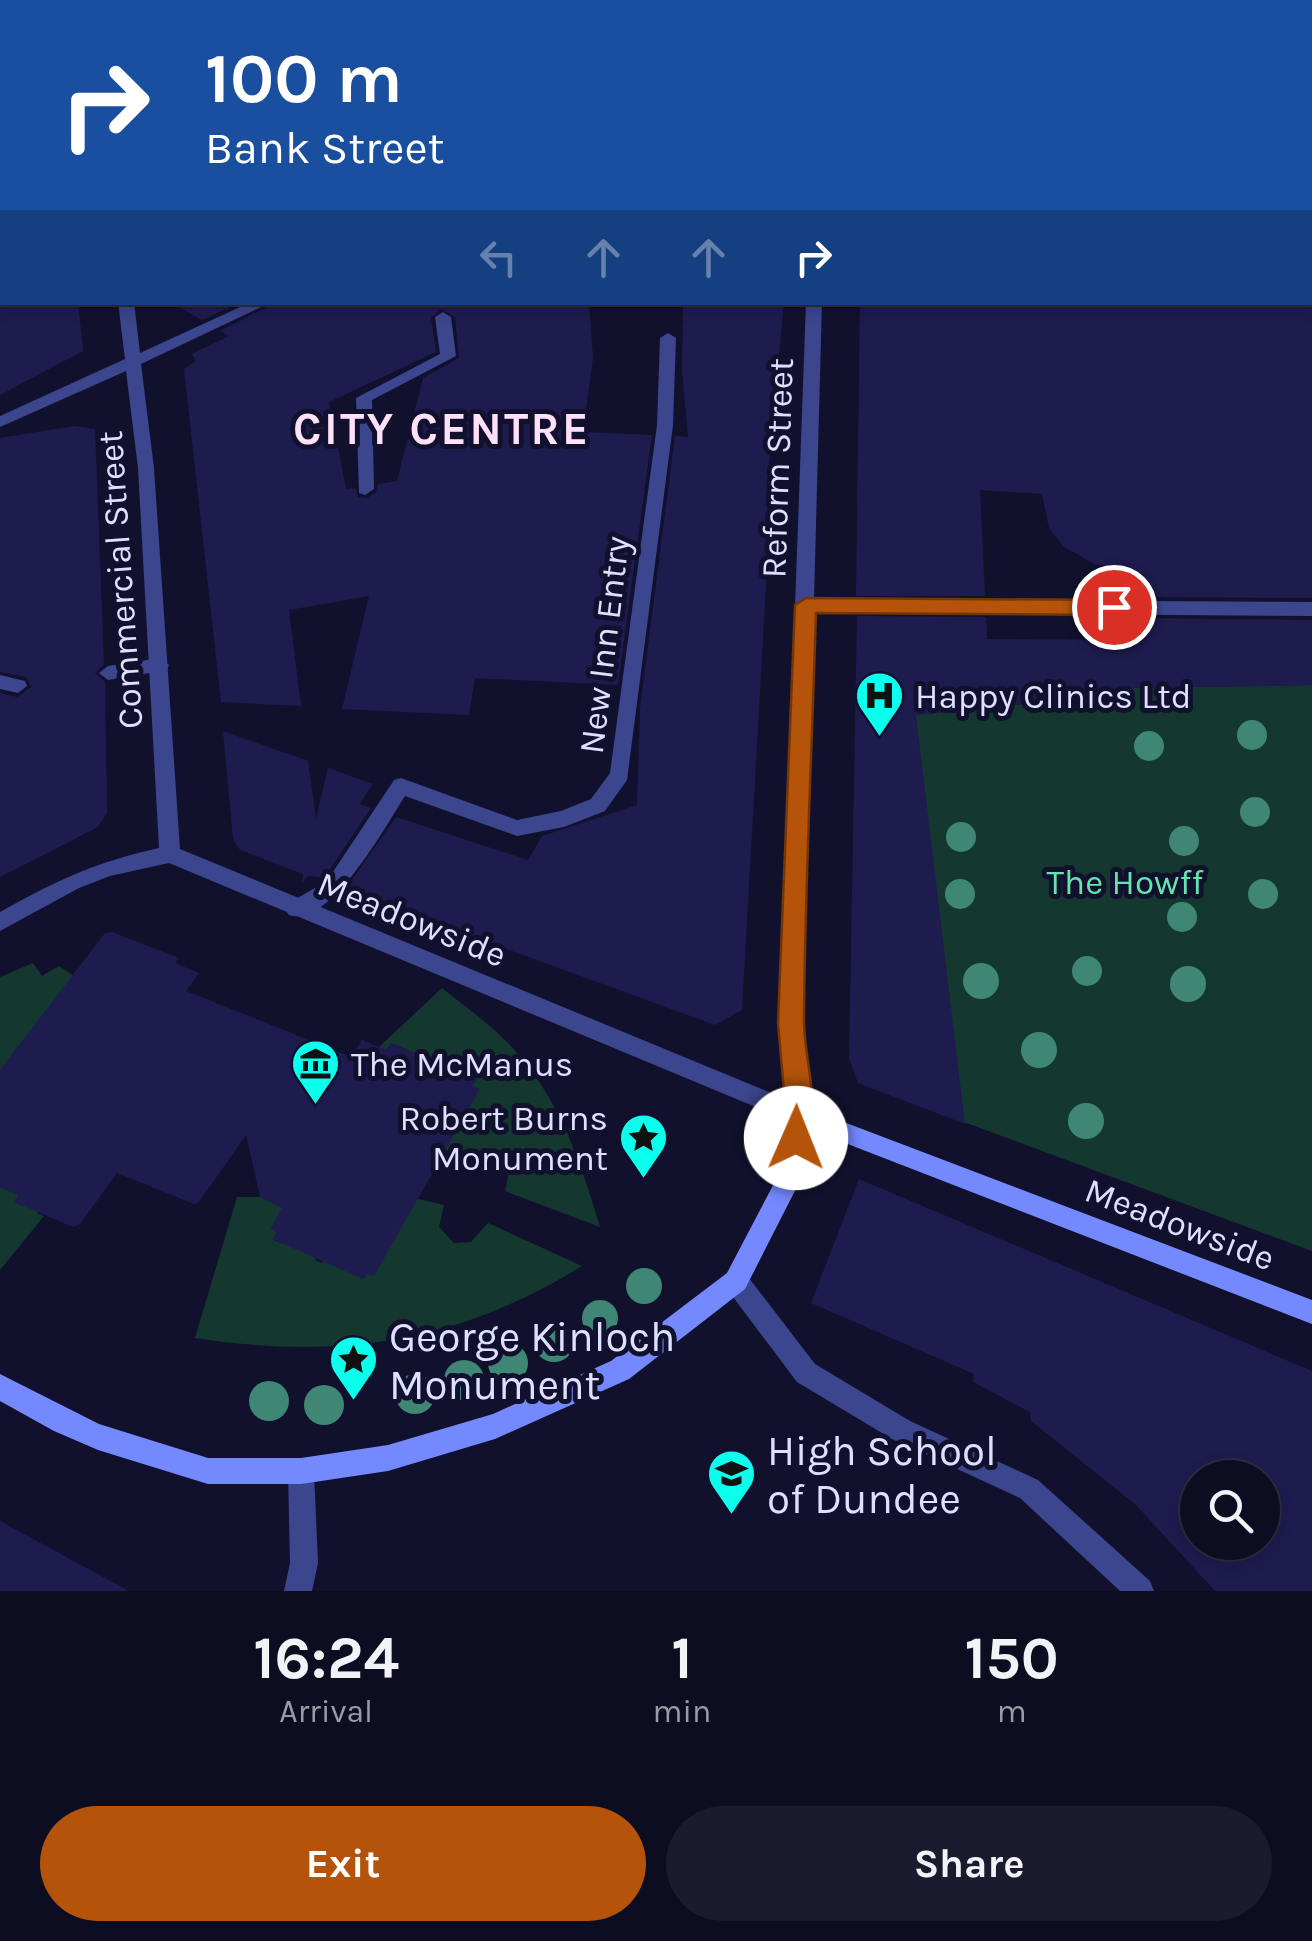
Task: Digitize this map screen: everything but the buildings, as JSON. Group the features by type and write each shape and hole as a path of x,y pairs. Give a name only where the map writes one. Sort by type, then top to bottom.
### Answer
{"street":[{"name":"Commercial Street","path":"127,305 136,360 160,665 170,854"},
{"path":"0,422 258,305"},
{"name":"Reform Street","path":"800,1114 791,1023 814,305"},
{"path":"365,489 364,398 448,356 443,317"},
{"name":"New Inn Entry","path":"296,909 334,886 400,786 516,828 564,820 598,805 620,776 666,425 668,338"},
{"path":"806,605 1312,609"},
{"path":"108,674 160,665"},
{"path":"0,922 72,882 108,868 170,854"},
{"name":"Meadowside","path":"170,854 800,1114 1312,1312"},
{"path":"0,1387 80,1430 208,1471 301,1471 388,1458 495,1426 620,1370 736,1282 792,1171 800,1114"},
{"path":"736,1282 806,1373 901,1430 1030,1489 1140,1591"},
{"path":"298,1591 304,1563 301,1471"}],"green space":[{"name":"The Howff","path":"1312,685 1312,1251 964,1122 915,715 1074,699 1075,693 1121,694 1121,688"},
{"path":"33,963 42,976 59,966 77,978 72,984 67,983 33,1035 28,1034 4,1065 8,1067 0,1078 0,977"},
{"path":"442,988 501,1036 533,1073 568,1136 600,1227 505,1191 510,1168 501,1156 477,1155 462,1172 447,1167 449,1161 433,1154 476,1079 391,1043 386,1050 379,1047"},
{"path":"0,1187 19,1195 15,1202 20,1205 25,1199 42,1207 37,1213 44,1216 0,1270"},
{"path":"237,1197 260,1197 283,1208 271,1229 277,1232 273,1240 281,1243 285,1235 319,1251 315,1260 322,1263 327,1255 374,1276 410,1197 444,1205 439,1227 454,1243 471,1242 488,1223 582,1266 489,1313 396,1339 298,1347 195,1338"}],"place":[{"name":"Happy Clinics Ltd","path":"880,738"},
{"name":"The McManus","path":"316,1106"},
{"name":"Robert Burns Monument","path":"643,1180"},
{"name":"George Kinloch Monument","path":"354,1402"},
{"name":"High School of Dundee","path":"732,1516"}],"district":[{"name":"CITY CENTRE","path":"442,428"}],"route":[{"path":"796,1138 800,1114 791,1023 806,605 1114,607"}]}
